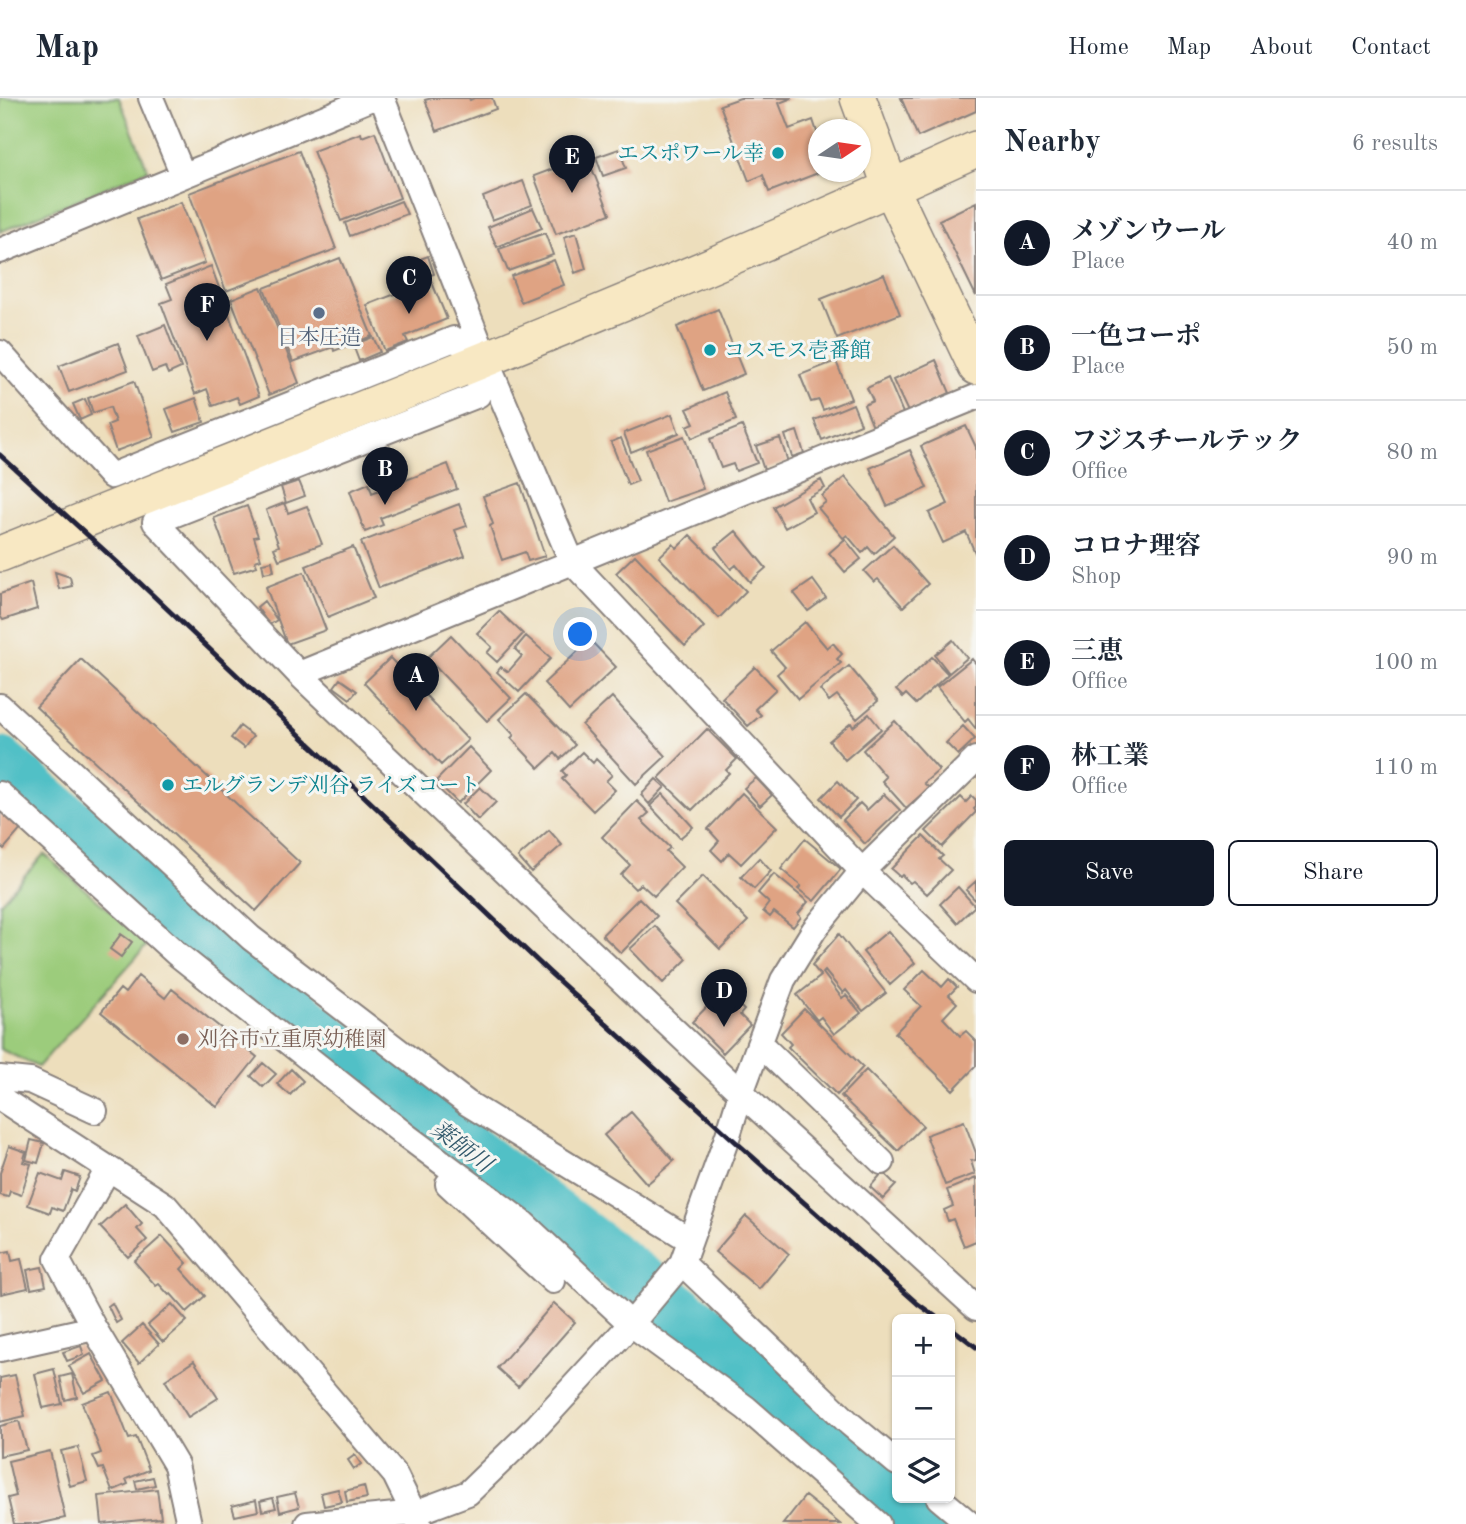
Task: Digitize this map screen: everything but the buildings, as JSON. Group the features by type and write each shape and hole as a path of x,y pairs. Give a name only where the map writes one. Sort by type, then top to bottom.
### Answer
{"street":[{"path":"151,98 183,175"},
{"path":"0,251 372,98"},
{"path":"382,98 486,360 572,562 862,872 976,980"},
{"path":"858,98 891,188 976,367"},
{"path":"0,554 486,360 891,188 976,149"},
{"path":"0,352 111,476 454,339 486,360"},
{"path":"486,360 478,395 155,522 299,674 514,880 976,1308"},
{"path":"299,674 976,397"},
{"path":"0,706 251,938 467,1103 686,1251 850,1424 892,1459"},
{"path":"307,1524 417,1519 468,1493 538,1425 631,1324 686,1251 783,980 814,930 862,872 976,759"},
{"path":"0,794 177,954 404,1134 522,1222 631,1324 746,1408 878,1524"},
{"path":"760,1044 882,1162"},
{"path":"0,1078 30,1081 95,1111"},
{"path":"0,1098 165,1205 395,1475 417,1519"},
{"path":"404,1134 450,1186 553,1281"},
{"path":"108,1169 57,1259 94,1328 176,1465 189,1524"},
{"path":"0,1349 94,1328"},
{"path":"945,1503 970,1524"}],"green space":[{"path":"0,98 119,98 148,170 0,232"},
{"path":"44,854 148,944 38,1067 0,1049 0,903"}],"waterway":[{"name":"薬師川","path":"0,764 369,1075 710,1334 927,1524"}],"railway":[{"path":"0,455 140,583 548,971 728,1135 932,1314"},
{"path":"955,1331 976,1347"}],"place":[{"name":"エスポワール幸","path":"778,153"},
{"name":"三恵","path":"572,193"},
{"name":"日本圧造","path":"319,313"},
{"name":"フジスチールテック","path":"409,314"},
{"name":"林工業","path":"207,341"},
{"name":"コスモス壱番館","path":"710,350"},
{"name":"一色コーポ","path":"385,505"},
{"name":"メゾンウール","path":"416,711"},
{"name":"エルグランデ刈谷 ライズコート","path":"168,785"},
{"name":"コロナ理容","path":"724,1027"},
{"name":"刈谷市立重原幼稚園","path":"183,1039"}]}
